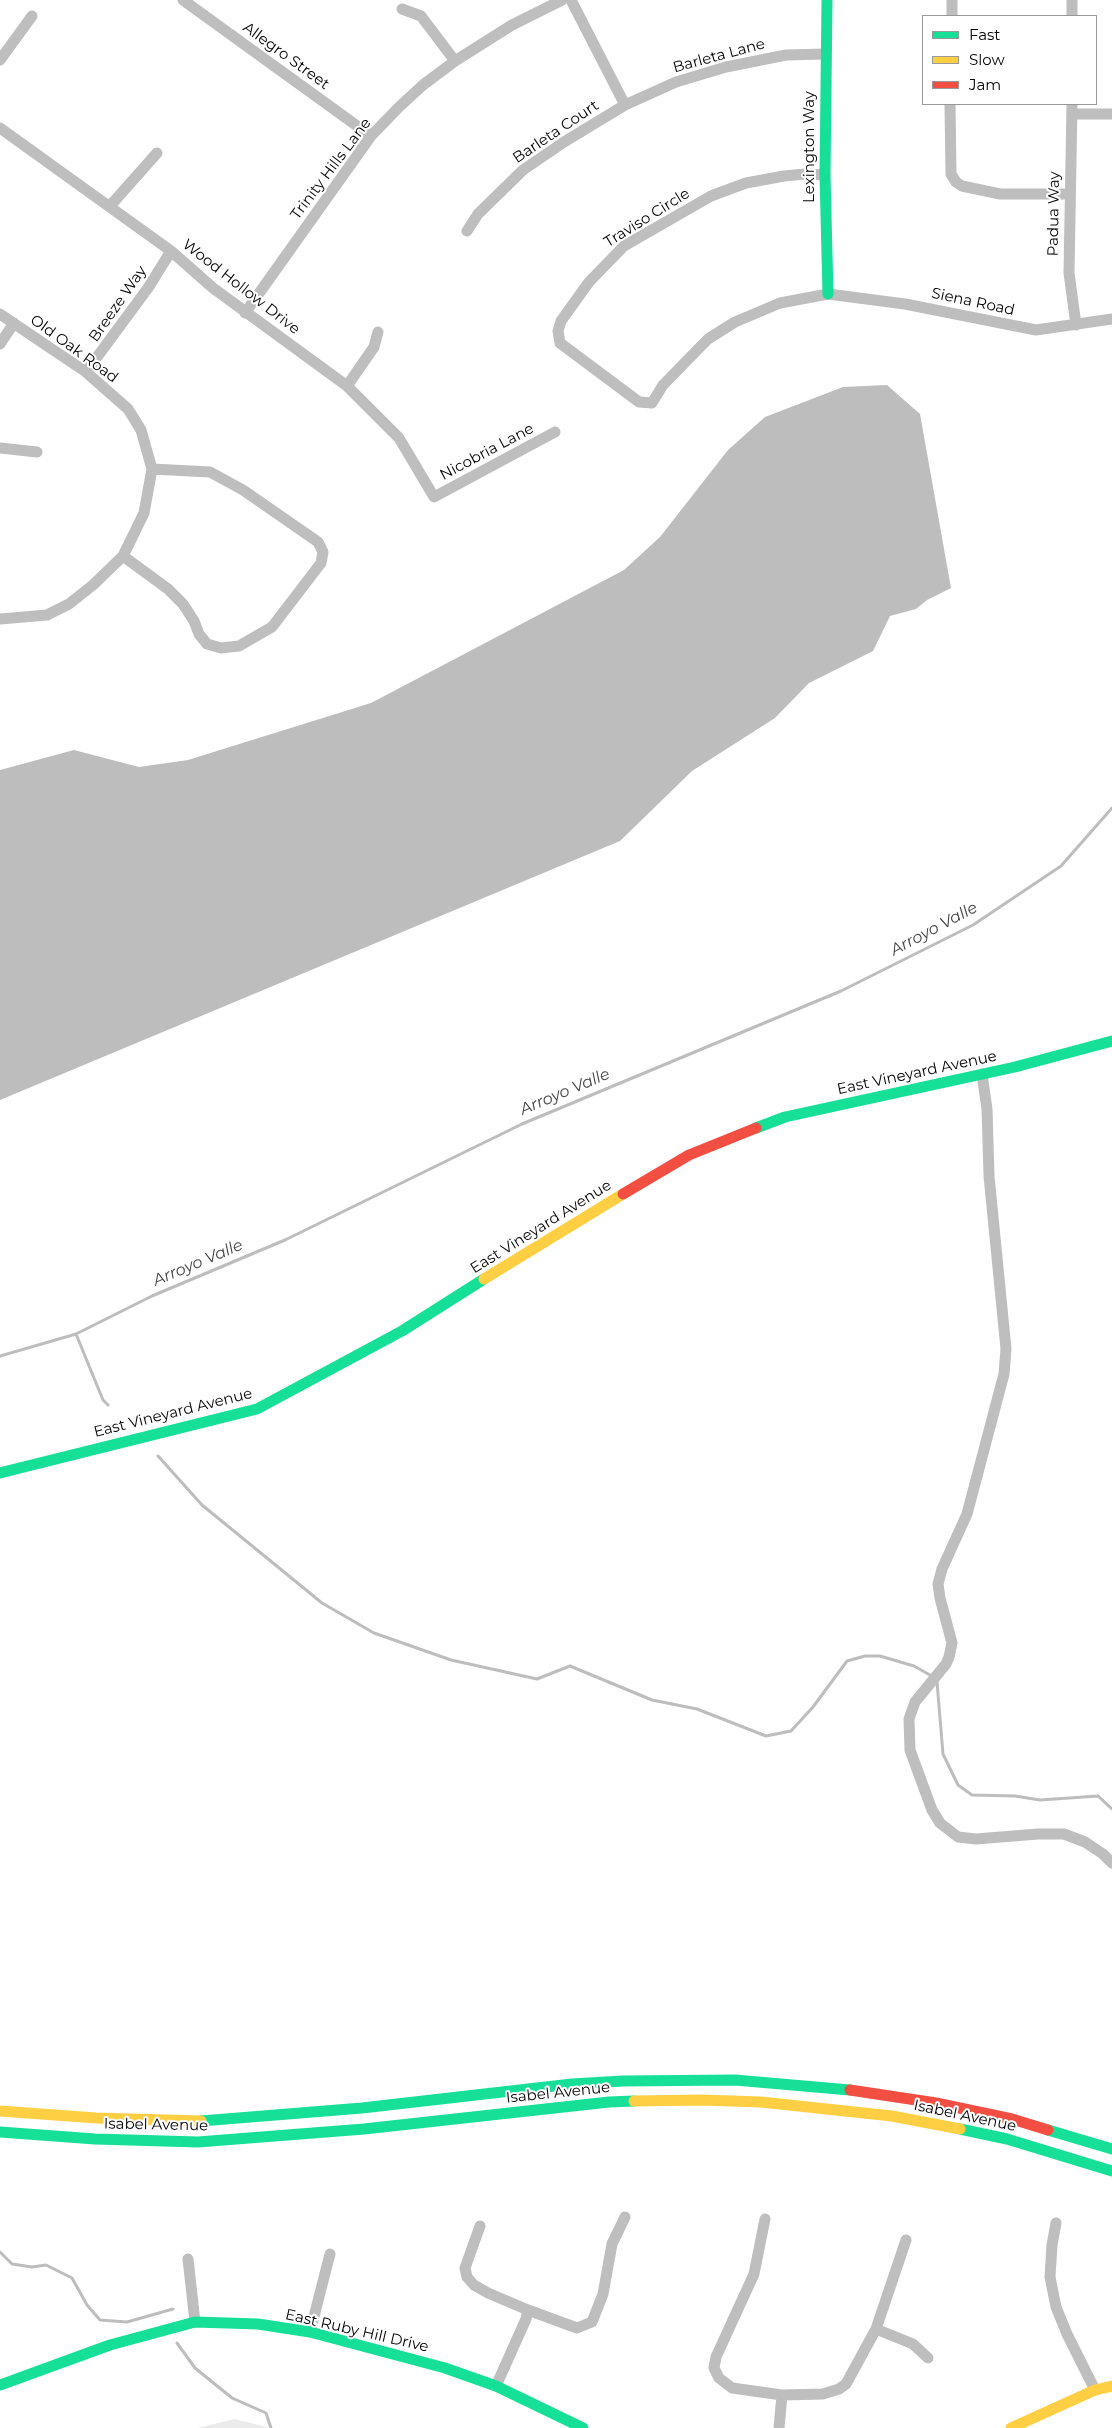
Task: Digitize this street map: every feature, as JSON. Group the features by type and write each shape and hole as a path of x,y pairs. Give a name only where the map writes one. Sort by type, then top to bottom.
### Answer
{"main road":[{"name":"Lexington Way","path":"827,0 825,176 828,294"},
{"name":"East Vineyard Avenue","path":"0,1473 257,1409 402,1331 580,1219 689,1155 785,1117 982,1074 1112,1041"},
{"name":"Isabel Avenue","path":"0,2111 96,2118 198,2121 362,2108 589,2083 701,2079 753,2081 856,2091 936,2103 1012,2119 1112,2149"},
{"name":"Isabel Avenue","path":"0,2132 95,2139 198,2142 364,2129 599,2103 701,2100 761,2102 882,2115 932,2123 1007,2139 1112,2171"},
{"name":"East Ruby Hill Drive","path":"0,2384 110,2345 194,2322 258,2324 310,2332 445,2368 496,2386 583,2428"},
{"path":"1011,2428 1095,2390 1112,2386"}],"street":[{"name":"Allegro Street","path":"183,0 371,136"},
{"name":"Trinity Hills Lane","path":"245,313 371,136 423,85 455,61 512,26 562,0"},
{"path":"571,0 625,105"},
{"path":"952,0 952,15"},
{"path":"1072,0 1072,15"},
{"path":"402,9 421,16 455,61"},
{"path":"0,60 32,16"},
{"name":"Barleta Lane","path":"625,105 676,82 726,67 786,55 825,54"},
{"name":"Barleta Court","path":"467,231 478,214 523,170 564,142 625,105"},
{"path":"950,105 951,174 956,182 962,186 1000,194 1069,194"},
{"path":"1072,109 1112,114"},
{"name":"Padua Way","path":"1072,109 1069,273 1076,324"},
{"name":"Wood Hollow Drive","path":"0,128 171,250 213,288 245,313 347,386 399,438 434,497"},
{"path":"110,206 157,154"},
{"name":"Traviso Circle","path":"825,176 805,174 746,183 711,196 670,218 624,246 610,258 583,290 561,321 558,331 560,342 567,349 639,402 652,404 664,385 708,339 735,322 780,303 828,294"},
{"name":"Breeze Way","path":"86,372 148,288 171,250"},
{"name":"Siena Road","path":"828,294 905,304 1036,330 1112,320"},
{"name":"Old Oak Road","path":"0,314 86,372 128,409 141,430 152,469 144,513 123,556 93,585 69,604 47,614 0,619"},
{"path":"0,344 14,323"},
{"path":"347,386 374,347 378,332"},
{"name":"Nicobria Lane","path":"434,497 555,432"},
{"path":"0,448 37,452"},
{"path":"123,556 168,589 183,604 194,621 199,634 207,644 221,648 239,646 272,627 321,563 324,552 318,542 244,490 210,472 152,469"},
{"path":"982,1074 987,1109 989,1176 1006,1349 1004,1374 967,1514 942,1569 938,1584 952,1643 949,1657 946,1664 915,1702 909,1719 910,1750 932,1810 940,1824 953,1834 976,1839 1064,1834 1085,1842 1112,1862"},
{"path":"480,2226 464,2268 467,2277 474,2285 528,2310 576,2328 592,2322 603,2294 612,2244 625,2217"},
{"path":"765,2219 754,2274 716,2357 714,2368 724,2384 732,2388 782,2395 822,2394 839,2389 846,2384 876,2329 906,2240"},
{"path":"1056,2223 1052,2245 1050,2277 1056,2306 1067,2334 1095,2390"},
{"path":"310,2332 330,2254"},
{"path":"188,2259 194,2322"},
{"path":"496,2386 526,2319 528,2310"},
{"path":"876,2329 913,2344 928,2358"},
{"path":"779,2428 782,2395"}],"shaded area":[{"path":"887,385 920,414 951,588 927,600 916,609 890,616 873,651 809,683 775,718 692,771 620,841 0,1100 0,770 74,750 139,767 188,760 371,703 624,570 660,537 728,450 765,417 843,387"},
{"path":"235,2419 271,2428 197,2428"}],"waterway":[{"name":"Arroyo Valle","path":"0,1356 76,1334 152,1296 285,1240 522,1124 841,991 973,925 1061,866 1112,808"},
{"path":"76,1334 103,1400 108,1405"},
{"path":"158,1456 202,1505 322,1603 374,1633 451,1660 537,1679 570,1666 652,1700 697,1709 766,1736 791,1731 813,1707 847,1661 865,1656 880,1656 914,1666 930,1675"},
{"path":"937,1682 943,1754 958,1785 972,1795 1015,1796 1040,1800 1098,1796 1112,1809"},
{"path":"0,2252 12,2264 32,2267 46,2265 72,2278 87,2305 100,2320 127,2322 173,2309"},
{"path":"177,2343 195,2368 232,2398 266,2413 271,2428"}],"traffic: fast":[{"path":"827,0 825,175 828,294"},
{"path":"756,1128 785,1117 1015,1067 1112,1041"},
{"path":"0,1473 257,1409 402,1331 484,1279"},
{"path":"201,2121 362,2108 572,2084 623,2081 735,2080 850,2090"},
{"path":"0,2132 95,2139 198,2142 364,2129 609,2102 634,2101"},
{"path":"960,2129 1007,2139 1112,2171"},
{"path":"1048,2130 1112,2149"},
{"path":"0,2385 110,2345 195,2322 258,2324 310,2332 445,2368 496,2386 583,2428"}],"traffic: slow":[{"path":"484,1279 623,1194"},
{"path":"634,2101 701,2100 761,2102 892,2116 960,2129"},
{"path":"0,2111 96,2118 201,2121"},
{"path":"1011,2428 1095,2390 1112,2386"}],"traffic: jam":[{"path":"623,1194 689,1155 756,1128"},
{"path":"850,2090 936,2103 1012,2119 1048,2130"}]}
